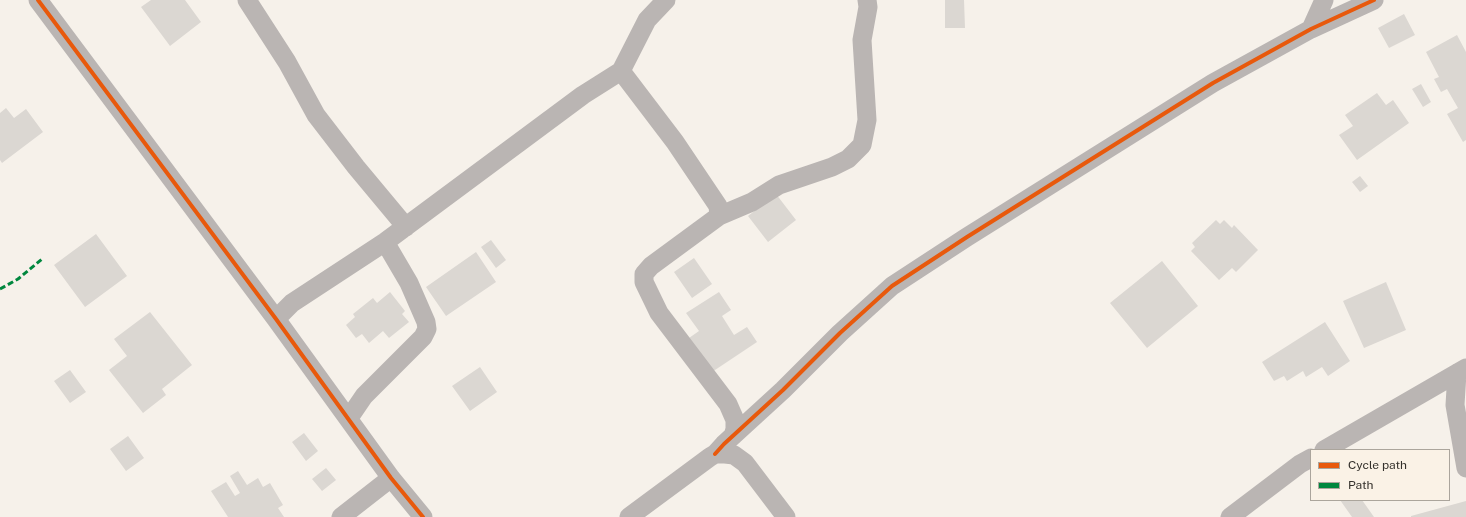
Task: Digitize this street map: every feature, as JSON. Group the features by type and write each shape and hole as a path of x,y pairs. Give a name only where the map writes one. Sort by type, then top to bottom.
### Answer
{"street":[{"path":"38,0 276,319 391,478 423,517"},
{"path":"247,0 287,62 316,115 406,228"},
{"path":"276,319 292,303 406,228 583,95 621,71 647,20 666,0"},
{"path":"733,436 735,420 728,404 658,313 644,282 644,274 651,266 719,216 752,202 779,185 842,161 856,152 862,145 867,120 862,40 868,7 867,0"},
{"path":"1311,29 1324,0"},
{"path":"629,517 715,454 783,390 840,333 892,286 967,236 1206,87 1311,29 1374,0"},
{"path":"621,71 675,142 718,206 719,216"},
{"path":"348,418 364,396 424,337 427,329 426,322 409,283 385,242"},
{"path":"1326,449 1461,371"},
{"path":"1461,371 1455,404 1466,468"},
{"path":"715,454 734,455 745,463 786,517"},
{"path":"1232,516 1300,464 1310,459"},
{"path":"341,517 391,478"}],"building":[{"path":"151,0 185,0 201,22 170,46 141,7"},
{"path":"945,0 964,0 965,28 945,28"},
{"path":"1404,14 1415,35 1389,48 1378,28"},
{"path":"1457,35 1466,52 1466,140 1463,142 1447,114 1458,108 1447,89 1441,92 1434,79 1439,77 1426,52"},
{"path":"1421,84 1431,102 1423,107 1412,89"},
{"path":"1377,93 1386,105 1393,100 1409,123 1357,160 1339,135 1353,126 1345,115"},
{"path":"6,108 14,118 26,109 43,132 2,163 0,160 0,113"},
{"path":"1360,176 1368,186 1360,192 1352,182"},
{"path":"776,194 796,220 768,242 748,216"},
{"path":"1216,220 1220,224 1224,220 1232,228 1234,225 1258,250 1236,272 1232,268 1219,280 1191,251 1195,247 1192,243"},
{"path":"96,234 127,276 85,307 54,265"},
{"path":"491,240 506,260 496,268 481,247"},
{"path":"476,252 496,282 446,316 426,287"},
{"path":"694,258 712,284 692,298 674,272"},
{"path":"1162,261 1198,306 1147,348 1110,303"},
{"path":"1386,282 1406,330 1364,348 1343,301"},
{"path":"390,292 405,311 402,314 409,322 389,338 383,331 369,343 362,334 356,338 346,325 355,317 353,314 373,298 377,303"},
{"path":"719,292 731,310 722,316 734,335 747,327 757,342 712,372 689,338 699,331 686,313"},
{"path":"150,312 192,365 162,389 166,395 143,413 109,370 127,356 114,339"},
{"path":"1325,322 1350,361 1328,376 1322,367 1306,377 1303,371 1287,381 1284,376 1274,381 1262,362"},
{"path":"480,367 497,392 470,411 452,386"},
{"path":"70,370 86,392 70,403 54,381"},
{"path":"304,433 318,451 306,461 292,442"},
{"path":"128,436 144,458 126,471 110,449"},
{"path":"326,468 336,480 322,491 312,479"},
{"path":"238,471 247,485 258,478 263,487 270,483 283,505 278,508 284,517 228,517 211,491 226,482 235,496 240,493 230,476"},
{"path":"1341,501 1363,501 1374,517 1352,517"},
{"path":"1466,501 1466,517 1411,517 1411,516"}],"marked path":[{"path":"0,289 18,279 42,259"}],"cycle path":[{"path":"38,0 276,319 391,478 423,517"},
{"path":"715,454 783,390 840,333 892,286 967,237 1213,83 1311,29 1374,0"}]}
